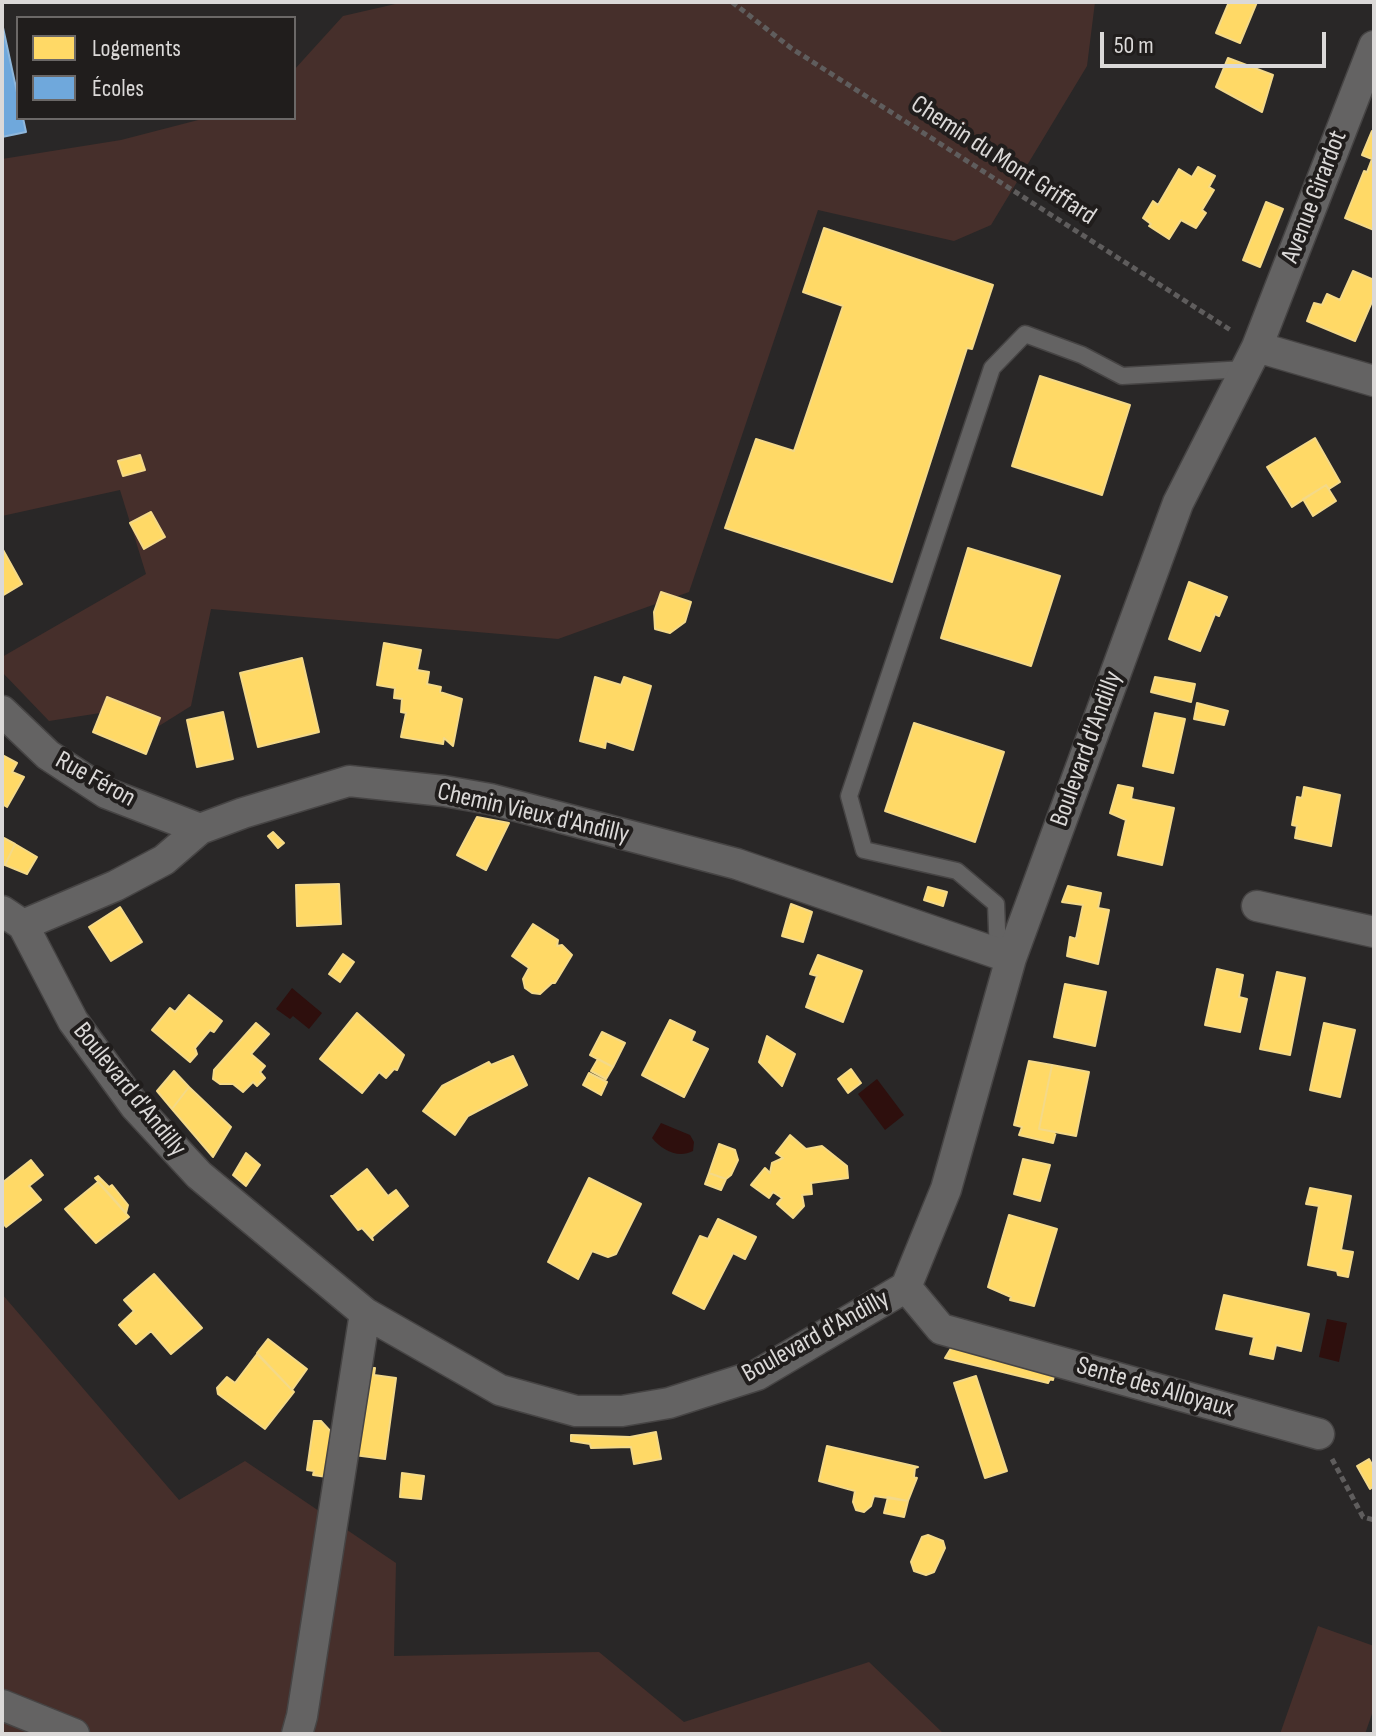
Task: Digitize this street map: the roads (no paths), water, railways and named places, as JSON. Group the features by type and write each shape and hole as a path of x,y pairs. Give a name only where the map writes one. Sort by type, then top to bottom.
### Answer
{"street":[{"name":"Avenue Girardot","path":"1252,358 1374,46"},
{"path":"1252,358 1374,381"},
{"name":"Boulevard d'Andilly","path":"12,918 73,1021 135,1106 199,1175 365,1313 500,1390 576,1411 622,1411 669,1403 757,1375 906,1287 946,1189 1004,956 1178,503 1252,358"},
{"name":"Rue Féron","path":"2,711 48,755 106,793 200,829"},
{"name":"Chemin Vieux d'Andilly","path":"12,918 115,886 164,860 200,829 349,781 490,799 737,864 1004,956"},
{"path":"1257,906 1374,932"},
{"name":"Sente des Alloyaux","path":"906,1287 941,1329 1319,1434"},
{"path":"297,1734 365,1313"},
{"path":"2,1705 74,1734"}],"lane":[{"path":"1004,956 996,904 957,871 864,850 849,796 992,368 1025,334 1082,355 1122,376 1252,358"}]}
